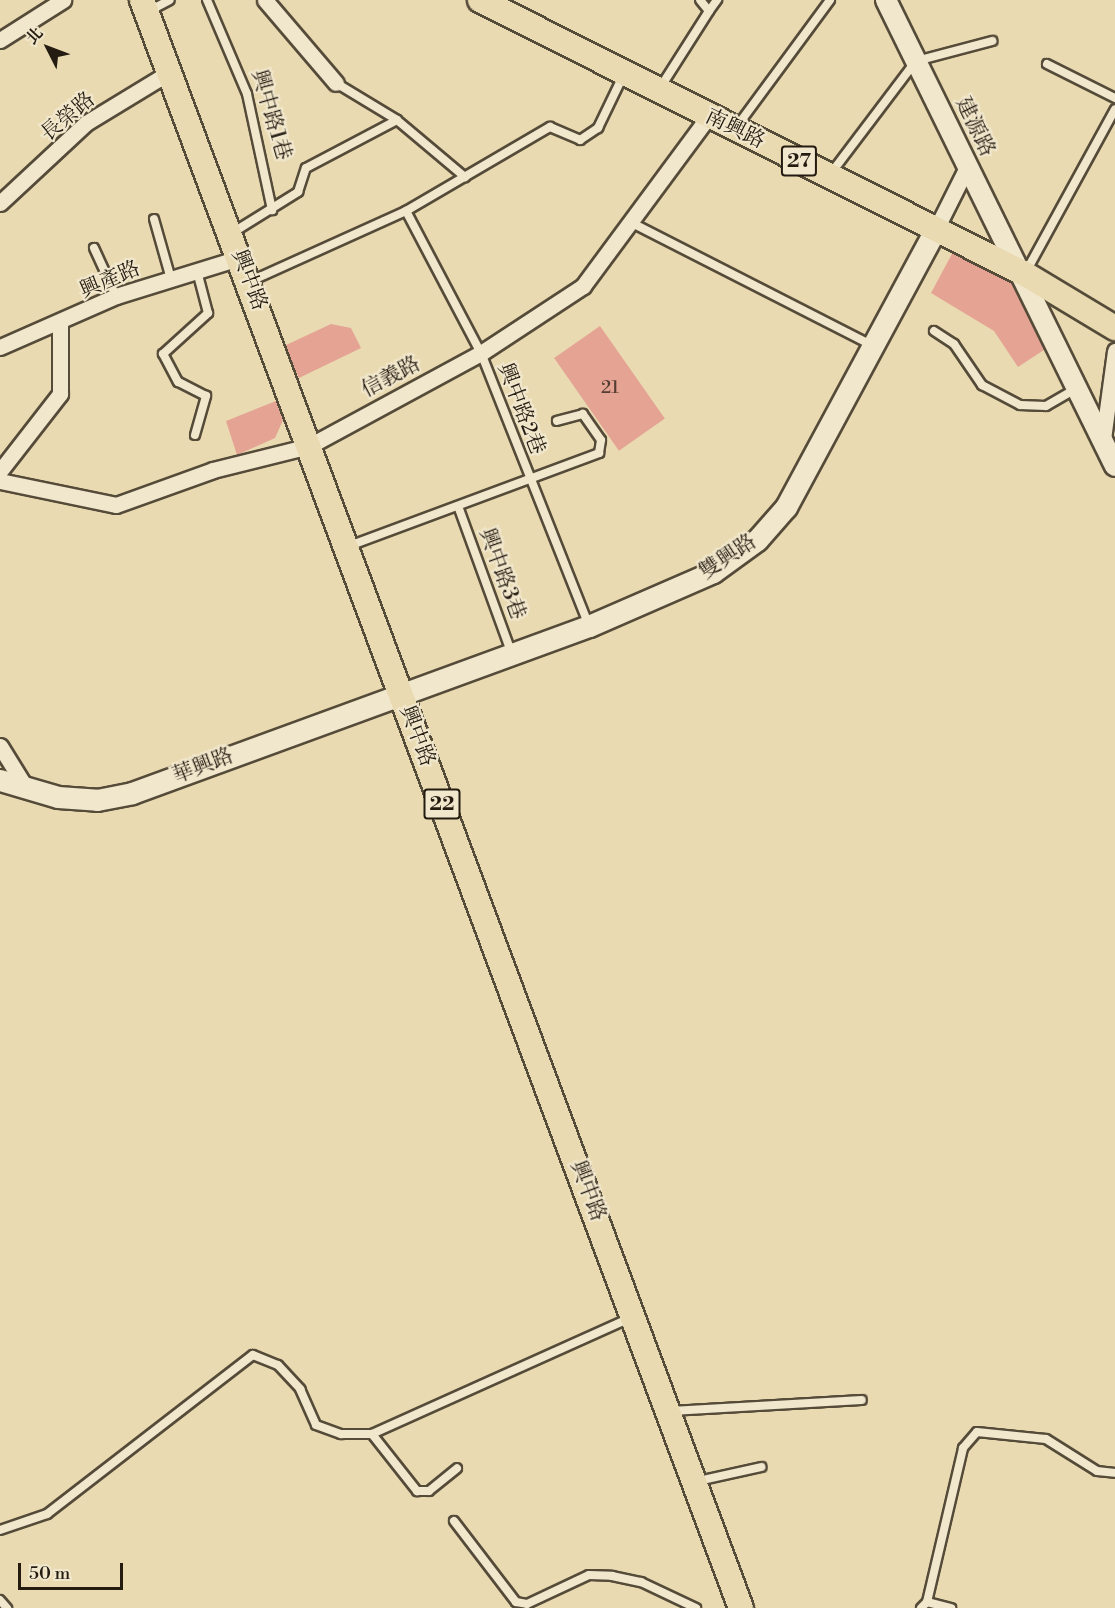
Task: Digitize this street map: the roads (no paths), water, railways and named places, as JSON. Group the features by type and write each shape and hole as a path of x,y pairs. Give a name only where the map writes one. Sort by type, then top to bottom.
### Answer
{"main road":[{"name":"南興路","path":"480,0 506,5 658,92 1025,274 1115,328"},
{"name":"興中路","path":"144,6 239,258 251,281 309,446 635,1316 741,1608"},
{"name":"雙興路","path":"400,691 589,626 713,572 757,540 786,507 875,347 936,229"},
{"name":"華興路","path":"0,780 26,788 97,800 132,792 400,691"}],"street":[{"path":"0,40 63,0"},
{"path":"265,0 336,83"},
{"name":"建源路","path":"886,0 967,167 1025,274 1076,389 1115,466"},
{"name":"長榮路","path":"0,203 86,123 170,72"},
{"name":"信義路","path":"0,481 116,505 213,470 309,446 481,353 583,286 632,223 709,116"},
{"path":"936,229 967,167"},
{"name":"興產路","path":"0,347 60,325 117,296 239,258"},
{"path":"0,471 60,394 60,325"},
{"path":"1102,440 1115,351"},
{"path":"0,746 26,788"}],"lane":[{"path":"144,6 170,0"},
{"name":"興中路1巷","path":"207,0 247,94 272,210"},
{"path":"700,0 709,11"},
{"path":"658,92 717,0"},
{"path":"736,129 830,0"},
{"path":"829,176 916,61 992,41"},
{"path":"1047,64 1115,98"},
{"path":"251,281 406,210 550,127 580,140 598,128 624,73"},
{"path":"336,83 397,120 465,177"},
{"path":"1025,274 1115,109"},
{"name":"興中路1巷","path":"231,234 298,192 306,168 397,120"},
{"name":"興中路2巷","path":"406,210 481,353 528,479 589,626"},
{"path":"154,219 171,279"},
{"path":"632,223 875,347"},
{"path":"93,248 117,296"},
{"path":"195,435 206,396 178,382 163,354 208,314 197,271"},
{"path":"934,331 954,344 982,385 1020,405 1046,406 1076,389"},
{"name":"興中路3巷","path":"347,546 599,453 601,440 584,414 556,421"},
{"name":"興中路3巷","path":"458,506 512,654"},
{"path":"0,1530 47,1514 254,1355 264,1355 285,1373 316,1425 340,1434 372,1434 635,1316"},
{"path":"670,1411 862,1400"},
{"path":"951,1608 924,1605 963,1448 977,1432 1047,1439 1097,1471 1115,1473"},
{"path":"372,1434 417,1491 429,1491 458,1468"},
{"path":"696,1482 761,1467"},
{"path":"454,1521 516,1602 527,1604 589,1575 612,1575 641,1582 696,1608"},
{"path":"0,1600 7,1608"}]}
